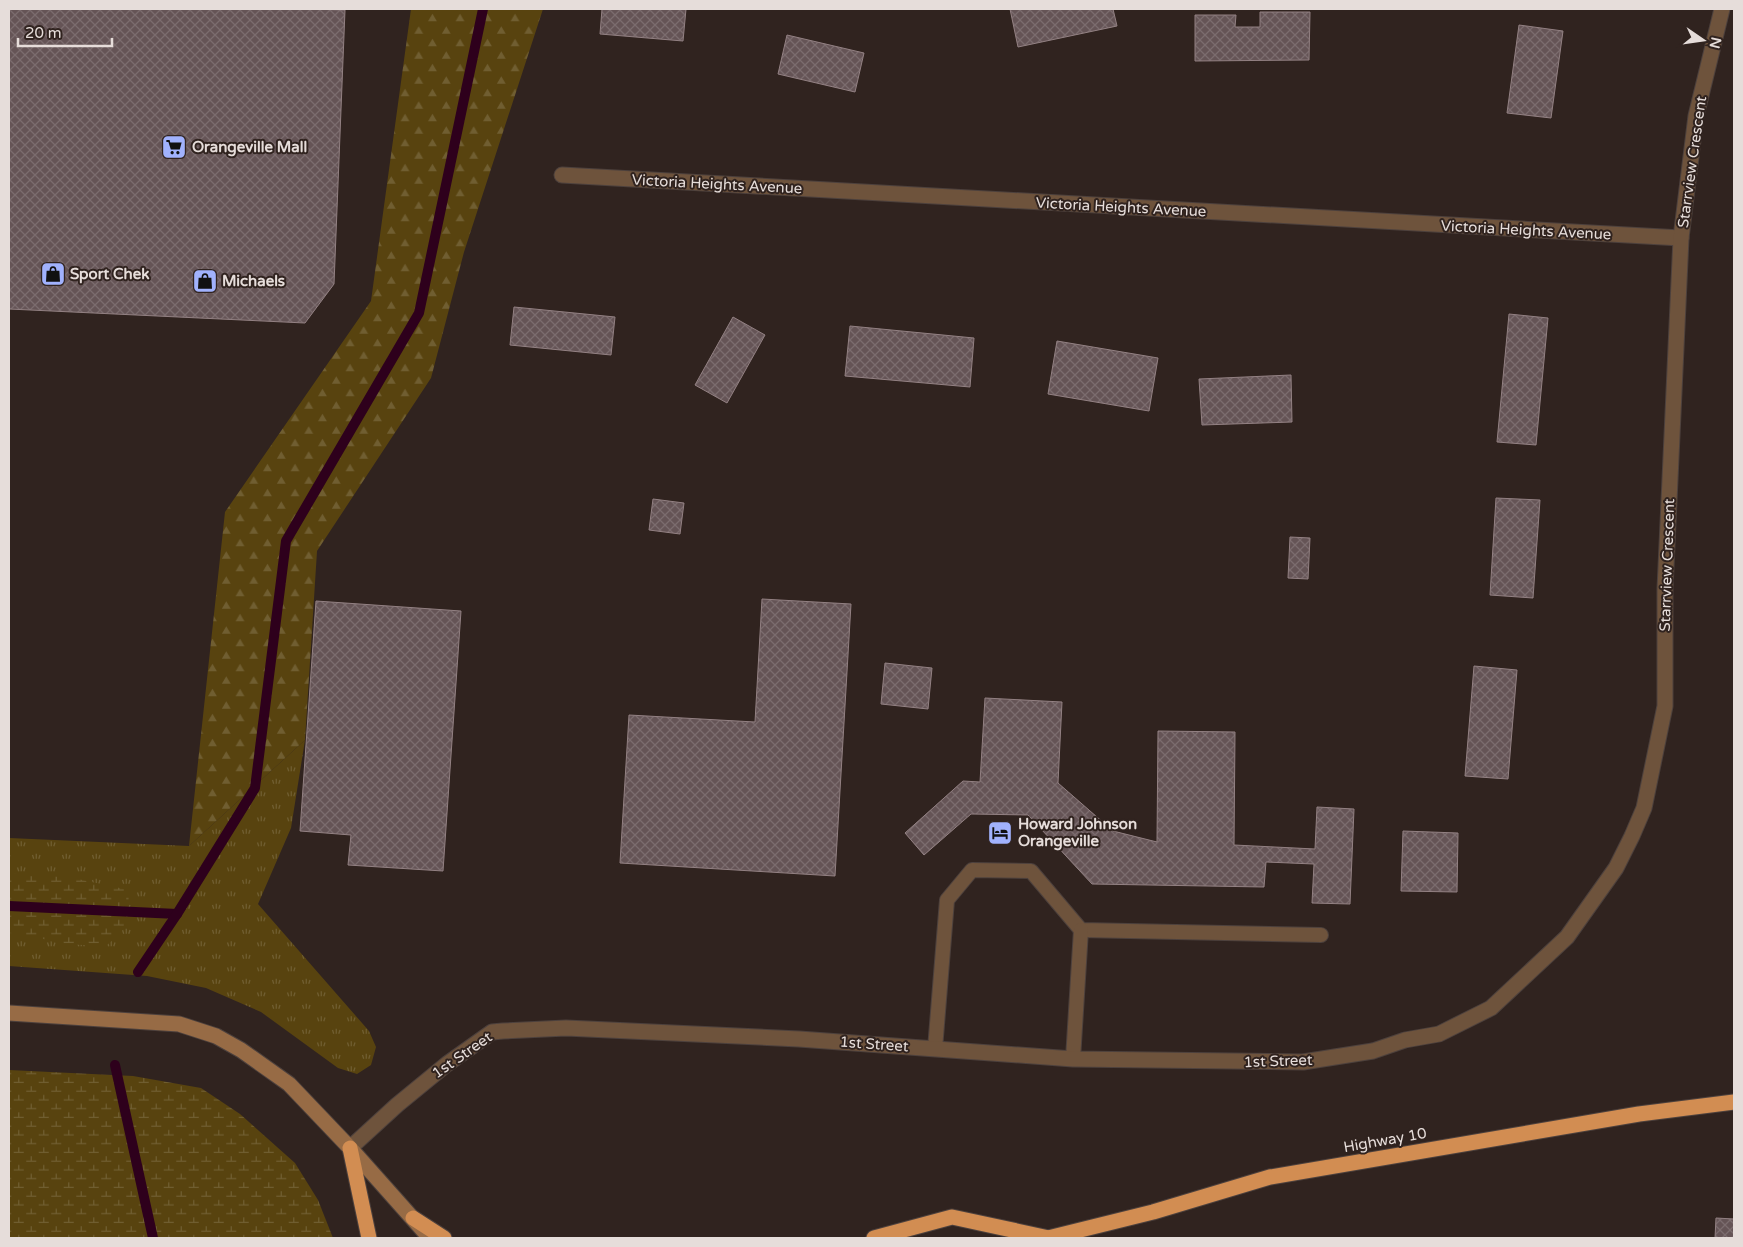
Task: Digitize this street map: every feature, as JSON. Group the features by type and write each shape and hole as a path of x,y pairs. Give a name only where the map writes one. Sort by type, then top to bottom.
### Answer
{"highway":[{"name":"Highway 10","path":"1048,1238 1153,1212 1270,1178 1639,1114 1734,1102"},
{"path":"350,1148 368,1238"},
{"path":"874,1238 952,1217 1048,1238"},
{"path":"413,1218 444,1238"}],"main road":[{"path":"9,1013 179,1024 216,1036 241,1050 289,1084 350,1148 430,1238"}],"street":[{"name":"Starrview Crescent","path":"1436,1035 1491,1008 1567,937 1616,868 1644,808 1665,706 1665,589 1681,238 1696,116 1722,9"},
{"name":"Victoria Heights Avenue","path":"562,175 1681,238"},
{"name":"1st Street","path":"350,1148 398,1104 444,1066 492,1032 566,1028 799,1039 1073,1059 1304,1062 1373,1051 1405,1040 1436,1035"}],"lane":[{"path":"935,1049 947,900 972,870 1032,871 1081,930 1073,1059"},
{"path":"1081,930 1321,935"}],"green space":[{"path":"411,9 543,9 464,252 431,378 317,551 305,740 189,846 225,512 371,301"},
{"path":"305,740 291,828 258,904 369,1031 376,1047 371,1065 357,1074 338,1068 261,1012 206,988 147,976 9,966 9,838 189,846"},
{"path":"9,873 73,878 129,890 127,926 106,946 61,944 33,936 9,933"},
{"path":"9,1070 133,1076 201,1088 240,1114 295,1163 318,1200 333,1238 9,1238"}],"building":[{"name":"Orangeville Mall","path":"9,9 345,10 334,284 305,323 9,309"},
{"path":"602,9 686,9 683,41 600,34"},
{"path":"1010,9 1113,9 1117,26 1018,47"},
{"path":"1260,12 1310,12 1309,60 1195,61 1195,15 1236,15 1235,27 1260,27"},
{"path":"1519,25 1563,31 1551,118 1507,113"},
{"path":"787,35 864,53 855,92 778,74"},
{"path":"514,307 615,317 611,355 510,345"},
{"path":"1509,314 1548,318 1536,445 1497,442"},
{"path":"733,317 765,335 727,403 695,385"},
{"path":"850,326 974,338 970,387 845,376"},
{"path":"1057,341 1158,358 1149,411 1048,394"},
{"path":"1291,375 1292,422 1202,425 1199,379"},
{"path":"1496,498 1540,500 1533,598 1490,595"},
{"path":"653,499 684,503 680,534 649,530"},
{"path":"1290,537 1310,538 1308,579 1288,578"},
{"path":"762,599 851,604 835,876 620,863 629,715 755,722"},
{"path":"316,601 461,611 443,871 348,865 351,835 300,831"},
{"path":"885,663 932,668 928,709 881,704"},
{"path":"1474,666 1517,670 1508,779 1465,776"},
{"path":"985,698 1062,702 1058,783 1113,831 1157,842 1158,731 1235,732 1234,845 1315,849 1317,807 1354,809 1350,904 1312,903 1314,864 1266,862 1264,887 1092,884 1028,815 971,814 924,855 905,833 963,781 980,782"},
{"path":"1403,831 1458,833 1457,892 1401,891"},
{"path":"1716,1218 1734,1219 1734,1238 1715,1238"}],"waterway":[{"path":"138,972 177,914 255,788 286,541 419,313 483,9"},
{"path":"9,906 177,914"},
{"path":"115,1065 153,1238"}],"place":[{"name":"Orangeville Mall","path":"174,147"},
{"name":"Sport Chek","path":"53,274"},
{"name":"Michaels","path":"205,281"},
{"name":"Howard Johnson Orangeville","path":"1000,833"}]}
